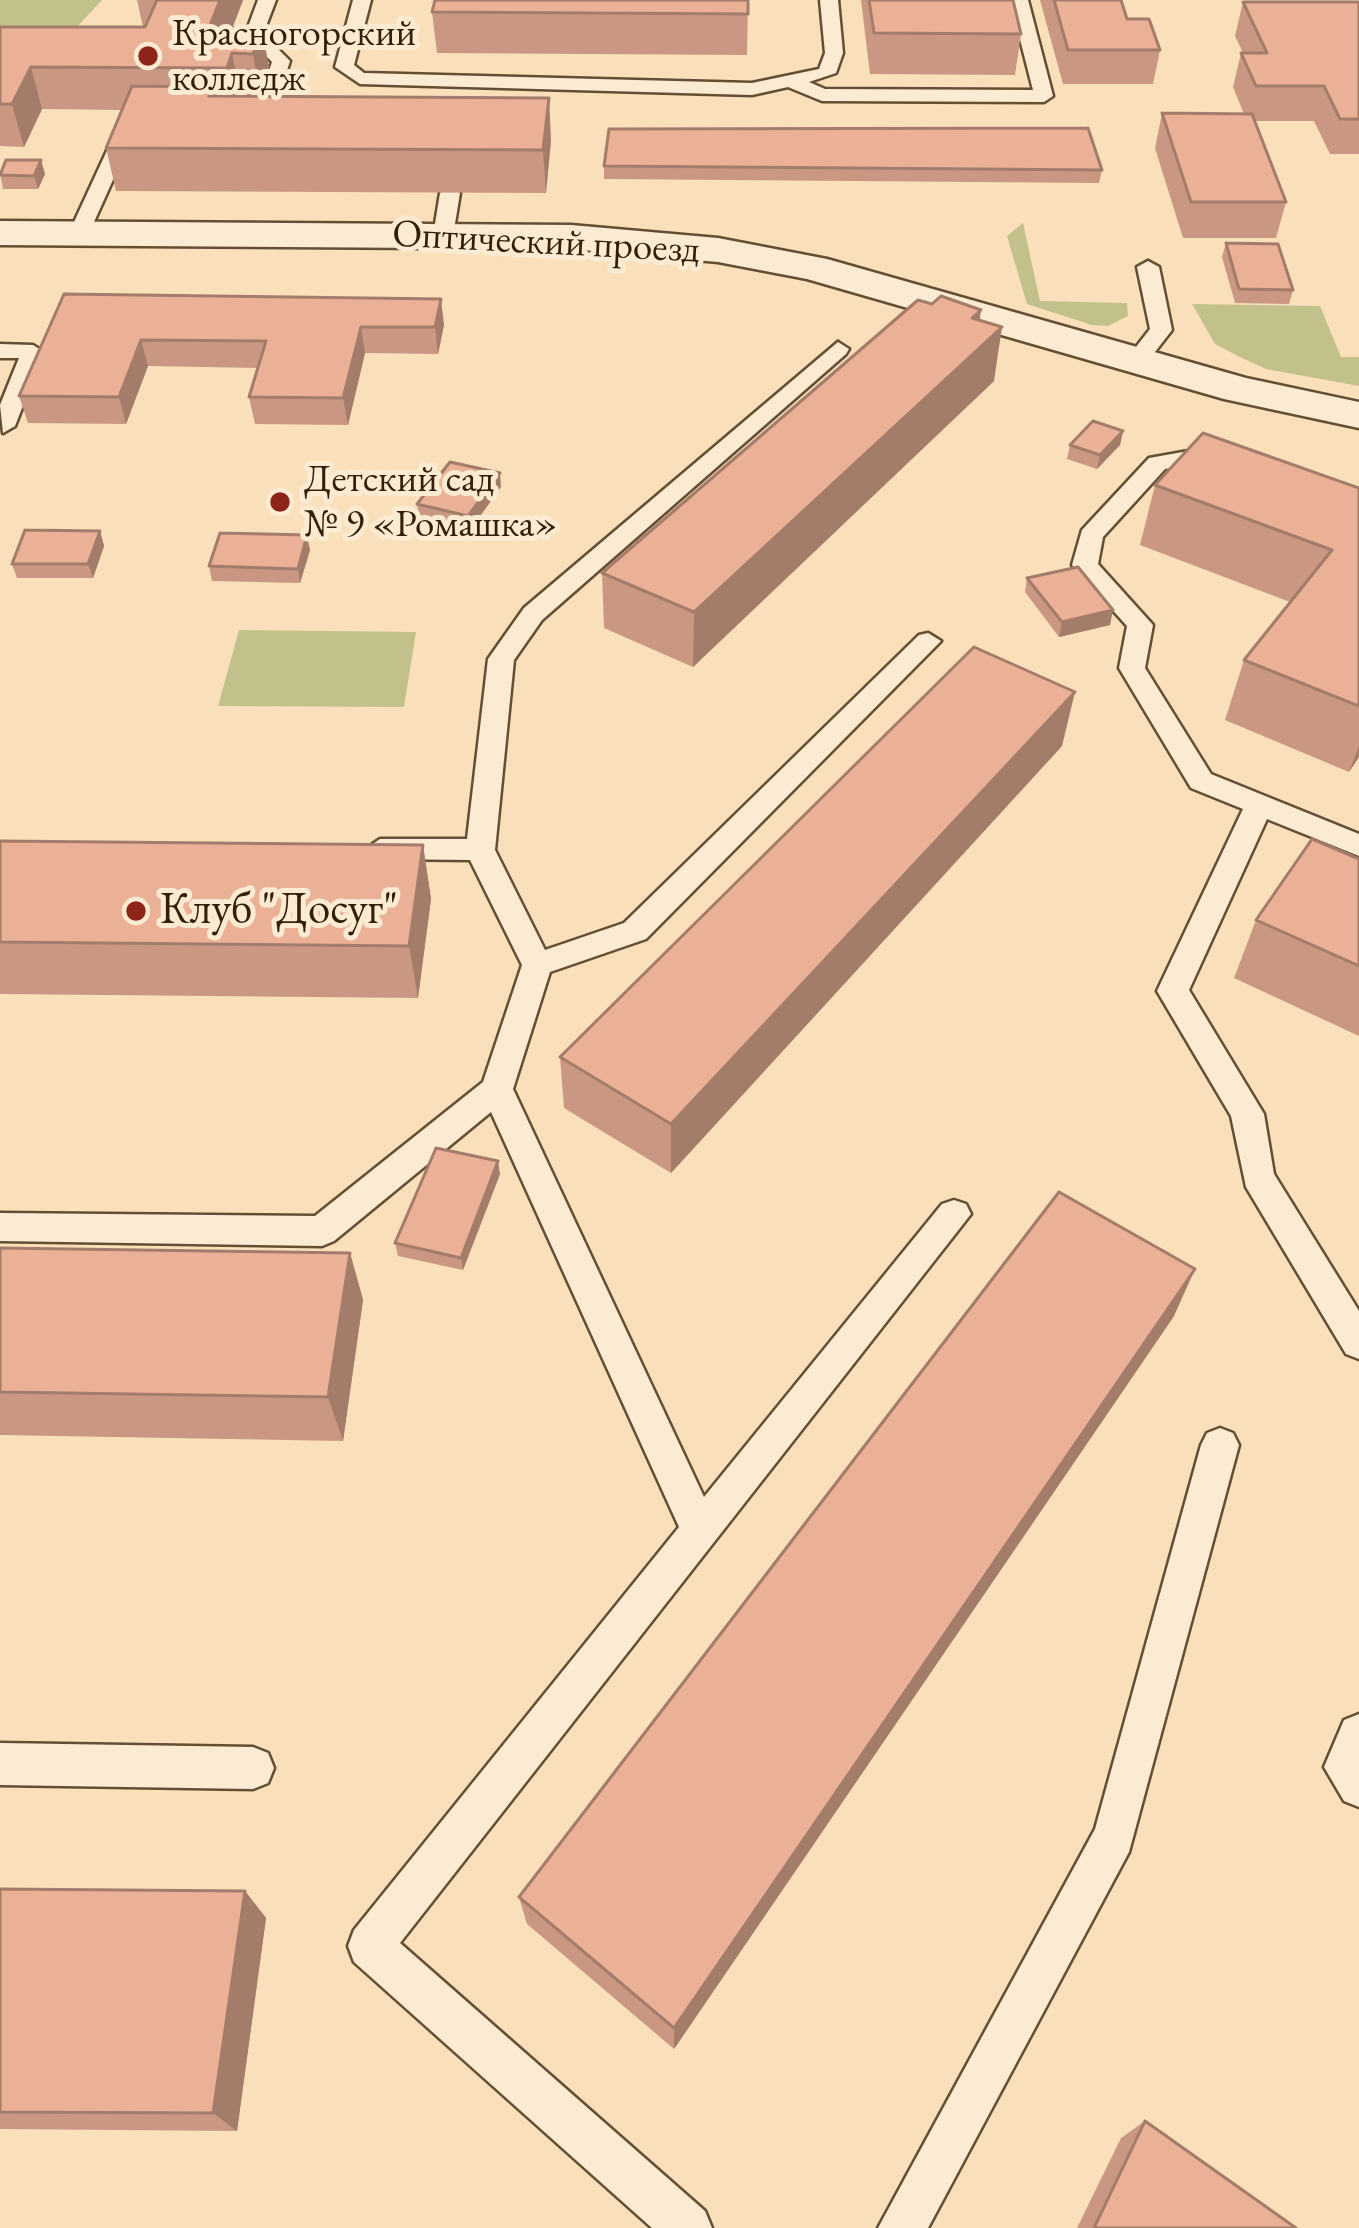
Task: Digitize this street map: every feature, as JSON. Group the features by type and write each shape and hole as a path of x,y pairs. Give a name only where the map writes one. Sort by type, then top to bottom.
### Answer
{"street":[{"name":"Оптический проезд","path":"0,233 571,237 718,250 813,268 1278,400 1359,415"}],"lane":[{"path":"260,123 280,62 254,35 267,0"},
{"path":"362,0 344,67 360,78 752,89 827,73 834,53 829,0"},
{"path":"794,83 822,95 1044,97 1019,0"},
{"path":"79,233 127,122 149,122"},
{"path":"238,123 283,123"},
{"path":"442,236 450,193"},
{"path":"1136,361 1161,330 1148,267"},
{"path":"0,1226 322,1232 497,1089 537,965 480,850 501,659 533,614 838,349"},
{"path":"0,351 33,352 3,426"},
{"path":"1241,459 1222,452 1157,463 1090,535 1085,565 1140,625 1132,668 1201,781 1359,846"},
{"path":"537,965 635,931 928,641"},
{"path":"1259,805 1174,991 1246,1114 1258,1177 1359,1343"},
{"path":"343,848 480,850"},
{"path":"497,1089 700,1531"},
{"path":"688,2228 370,1946 954,1214"},
{"path":"902,2228 1114,1837 1220,1444"},
{"path":"1359,1735 1345,1767 1359,1786"},
{"path":"0,1764 253,1768"}],"shaded area":[{"path":"0,0 102,0 62,43 0,51"},
{"path":"1023,223 1040,301 1127,303 1128,316 1108,326 1092,325 1027,304 1007,236"},
{"path":"1192,304 1320,306 1341,357 1359,357 1359,386 1266,369 1240,357 1215,344"},
{"path":"239,630 416,632 404,707 218,706"}],"building":[{"path":"157,0 220,0 209,28 262,28 253,54 232,53 227,68 31,67 12,104 0,104 0,27 145,27"},
{"path":"435,0 748,0 748,14 432,12"},
{"path":"869,0 1013,0 1021,34 874,33"},
{"path":"1054,0 1121,0 1127,19 1149,19 1160,50 1068,50"},
{"path":"1243,2 1359,2 1359,119 1340,119 1324,86 1256,86 1241,53 1267,53"},
{"path":"132,86 213,87 209,96 549,98 543,150 106,148"},
{"path":"1162,113 1252,114 1286,202 1191,202"},
{"path":"1088,128 1102,170 604,166 609,129"},
{"path":"6,160 41,160 34,176 0,175"},
{"path":"1226,243 1278,244 1293,290 1239,289"},
{"path":"64,294 441,299 435,327 361,327 343,398 249,397 266,341 141,340 119,397 19,396"},
{"path":"941,296 981,310 972,318 1002,327 694,612 602,573 918,300 932,304"},
{"path":"1093,421 1123,431 1100,455 1070,445"},
{"path":"1203,433 1359,488 1359,706 1244,660 1332,550 1155,485"},
{"path":"450,462 500,473 468,516 417,504"},
{"path":"25,530 100,531 88,564 12,564"},
{"path":"220,533 307,535 298,569 209,566"},
{"path":"1078,567 1113,610 1062,622 1027,578"},
{"path":"974,647 1075,692 671,1124 560,1057"},
{"path":"1312,839 1359,859 1359,966 1256,920"},
{"path":"0,841 423,845 409,946 0,942"},
{"path":"436,1148 498,1161 461,1258 395,1243"},
{"path":"1059,1192 1195,1269 674,2028 519,1897"},
{"path":"0,1248 350,1253 328,1397 0,1392"},
{"path":"0,1889 245,1891 213,2113 0,2112"},
{"path":"1145,2121 1296,2228 1094,2228"}],"place":[{"name":"Красногорский колледж","path":"148,56"},
{"name":"Детский сад № 9 «Ромашка»","path":"280,502"},
{"name":"Клуб \"Досуг\"","path":"136,911"}]}
